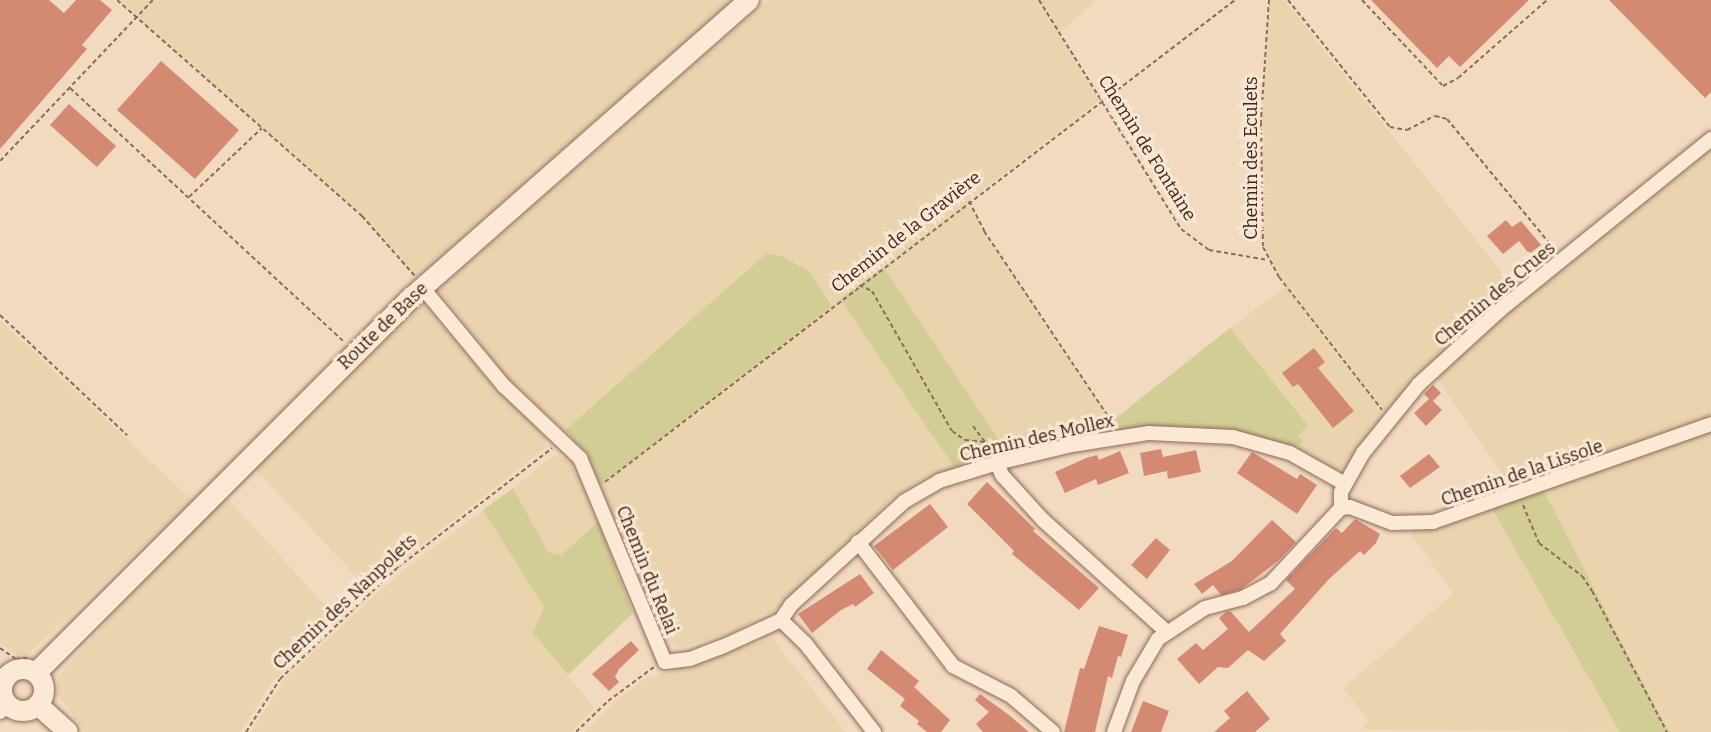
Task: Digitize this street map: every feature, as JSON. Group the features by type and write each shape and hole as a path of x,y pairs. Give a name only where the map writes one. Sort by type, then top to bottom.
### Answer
{"main road":[{"name":"Route de Base","path":"34,664 422,287 749,0"},
{"path":"34,664 44,685 38,705 25,711 4,709 2,693 4,672 34,664"},
{"path":"38,705 68,732"}],"street":[{"name":"Chemin des Crues","path":"1341,508 1341,492 1345,484 1388,418 1461,344 1711,139"},
{"name":"Chemin du Relai","path":"422,287 504,386 580,458 595,489 665,662 690,659 781,620"},
{"name":"Chemin de la Lissole","path":"1341,508 1350,507 1392,523 1420,524 1446,519 1711,424"},
{"name":"Chemin des Mollex","path":"781,620 791,605 858,542 921,490 997,463 1123,437 1183,435 1252,441 1316,465 1345,484"},
{"path":"997,463 1002,475 1043,520 1167,632"},
{"path":"1114,732 1142,663 1167,632 1205,608 1243,598 1270,583 1341,508"},
{"path":"858,542 953,666 1011,696 1053,732"},
{"path":"781,620 805,643 874,732"}],"path":[{"path":"117,0 362,216 422,287"},
{"path":"0,161 153,0"},
{"name":"Chemin de Fontaine","path":"1039,0 1174,220 1188,236 1217,253 1269,260"},
{"name":"Chemin de la Gravière","path":"595,489 1100,100 1235,0"},
{"name":"Chemin des Eculets","path":"1269,0 1261,193 1262,240 1269,260 1388,418"},
{"path":"1288,0 1390,127 1407,130 1435,116 1452,124 1563,261"},
{"path":"1362,0 1443,86 1458,78 1547,0"},
{"path":"70,88 355,353"},
{"path":"189,197 262,128"},
{"path":"969,201 984,231 1123,437"},
{"path":"859,285 872,291 952,431 965,440 985,442"},
{"path":"0,315 128,435"},
{"path":"973,426 997,463"},
{"name":"Chemin des Nanpolets","path":"246,732 280,679 397,567 561,438"},
{"path":"1519,494 1539,543 1574,570 1592,591 1667,732"},
{"path":"0,648 16,659 34,664"},
{"path":"576,732 624,688 665,662"}],"shaded area":[{"path":"117,0 732,0 416,278 362,216"},
{"path":"768,0 1097,0 1059,33 1100,100 969,201 984,231 1118,430 1008,453 883,267 841,299 954,467 919,481 890,500 770,615 765,612 742,629 679,648 661,633 601,485 832,306 830,300 799,264 767,253 565,430 510,381 438,290"},
{"path":"1269,0 1284,0 1516,290 1390,407 1348,469 1337,470 1294,448 1303,440 1298,437 1308,424 1230,328 1286,286 1266,255 1261,225 1261,122"},
{"path":"1711,149 1711,417 1513,490 1436,377 1479,337"},
{"path":"767,253 784,257 809,271 832,306 601,485 586,452 565,430"},
{"path":"883,267 1008,453 954,467 840,299"},
{"path":"424,304 490,383 545,436 545,448 367,588 255,469"},
{"path":"0,320 192,500 27,655 12,653 0,641"},
{"path":"1230,328 1308,425 1298,436 1303,440 1299,445 1294,448 1246,433 1201,428 1118,430 1112,421"},
{"path":"1711,428 1711,732 1669,732 1543,489"},
{"path":"554,455 572,462 598,522 561,555 548,552 513,488"},
{"path":"513,488 548,552 561,555 598,522 633,613 568,675 533,633 544,607 483,510"},
{"path":"1543,489 1669,732 1620,732 1491,507"},
{"path":"226,497 337,618 271,683 241,732 85,732 57,693 59,676 119,607"},
{"path":"1491,507 1620,732 1360,729 1369,721 1343,688 1453,594 1410,532"},
{"path":"483,510 544,607 533,633 594,707 571,732 251,732 286,678 401,572"},
{"path":"772,638 846,732 584,732 612,704 645,679"}],"building":[{"path":"0,0 49,0 64,13 76,0 100,0 112,10 82,45 87,49 0,149"},
{"path":"1371,0 1529,0 1460,67 1449,56 1437,68"},
{"path":"1609,0 1711,0 1711,92 1705,98"},
{"path":"161,61 239,130 195,179 117,110"},
{"path":"69,104 116,146 97,167 50,125"},
{"path":"1506,220 1512,227 1521,221 1541,245 1529,254 1519,241 1503,254 1487,236"},
{"path":"1314,348 1325,362 1318,368 1354,411 1333,428 1298,384 1293,387 1282,373"},
{"path":"1433,385 1441,393 1433,401 1442,410 1426,426 1414,413 1429,399 1424,394"},
{"path":"1161,449 1163,457 1196,450 1201,472 1168,479 1167,471 1144,476 1140,453"},
{"path":"1120,451 1129,473 1098,485 1096,479 1065,493 1055,472 1086,458 1097,455 1099,460"},
{"path":"1252,452 1297,479 1300,474 1317,485 1297,514 1237,473"},
{"path":"1429,454 1440,467 1410,488 1400,476"},
{"path":"987,482 1035,529 1033,531 1099,588 1079,610 1012,554 1014,551 967,504"},
{"path":"930,504 948,527 893,570 874,546"},
{"path":"1355,519 1380,534 1376,543 1364,555 1360,551 1329,579 1280,634 1286,641 1264,661 1248,650 1228,668 1218,667 1199,684 1177,659 1196,643 1203,650 1228,629 1219,618 1226,612 1230,611 1249,632 1295,589 1286,580 1336,528 1342,533"},
{"path":"1272,520 1296,542 1279,560 1240,590 1221,595 1213,585 1202,594 1194,584 1232,561"},
{"path":"1156,538 1170,550 1147,579 1131,565"},
{"path":"860,574 874,593 855,607 853,604 841,610 812,633 798,614"},
{"path":"1099,626 1128,635 1121,657 1118,656 1112,678 1108,676 1095,732 1064,732 1080,668 1084,669"},
{"path":"631,641 639,650 619,669 615,677 619,682 609,691 592,674"},
{"path":"881,650 919,681 914,687 950,720 941,732 927,732 917,724 919,721 900,706 905,699 867,669"},
{"path":"1247,691 1270,719 1255,732 1214,732 1230,718 1224,711"},
{"path":"980,694 1029,732 983,732 976,724 989,712 975,700"},
{"path":"1143,701 1169,711 1161,732 1131,732"}]}
